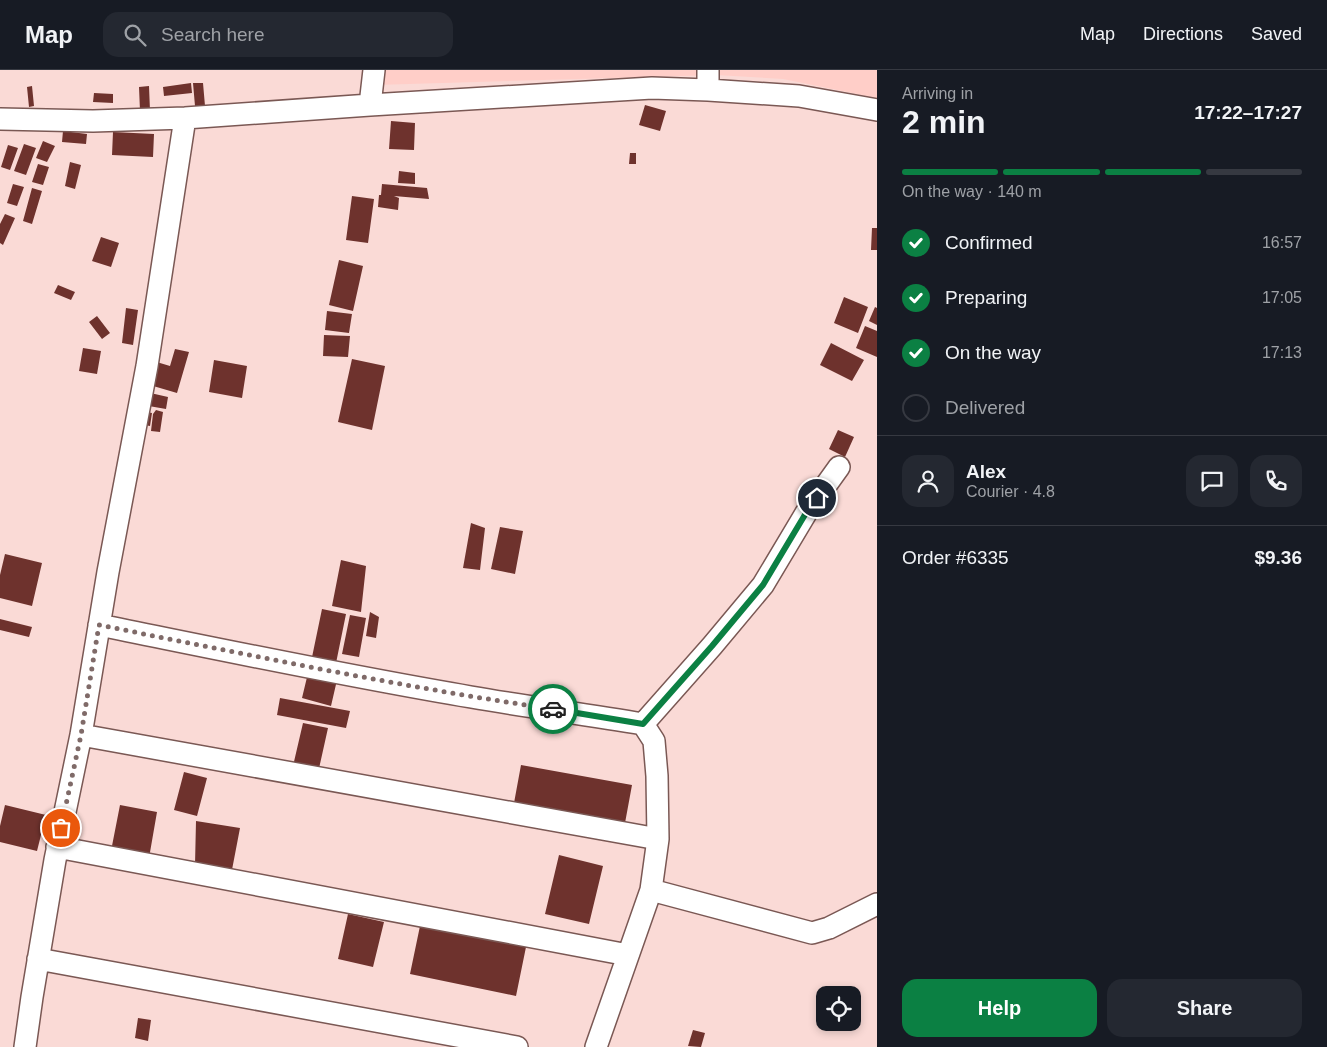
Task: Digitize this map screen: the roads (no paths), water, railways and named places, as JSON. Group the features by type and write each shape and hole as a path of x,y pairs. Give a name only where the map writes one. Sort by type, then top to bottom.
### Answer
{"street":[{"path":"370,105 374,70"},
{"path":"0,119 93,121 185,118 652,88 708,80 877,110"},
{"path":"25,1047 57,847 81,735 99,625 147,366 185,118"},
{"path":"643,724 763,585 806,513 839,467"},
{"path":"99,625 307,667 472,697 643,724 654,741 657,776 658,839 651,890 596,1047"},
{"path":"81,735 658,839"},
{"path":"57,847 628,955"},
{"path":"651,890 812,933 829,928 877,904"},
{"path":"38,959 517,1047"}]}
